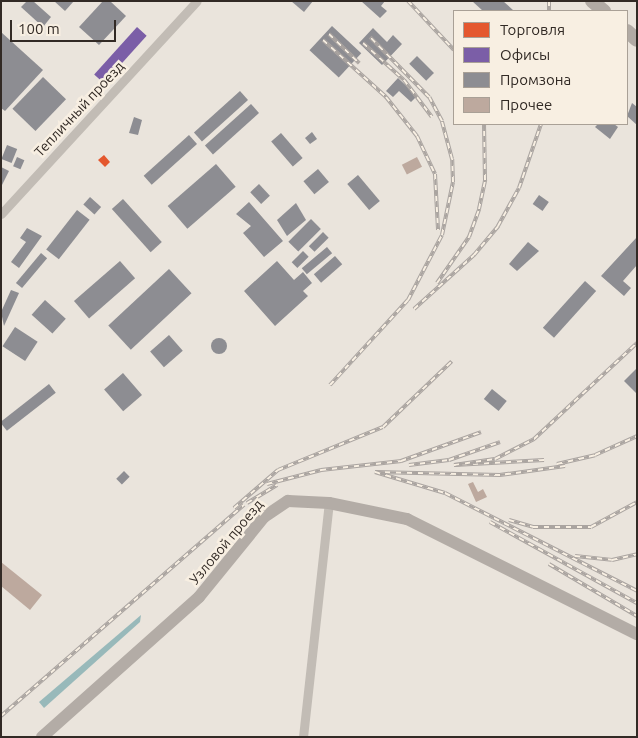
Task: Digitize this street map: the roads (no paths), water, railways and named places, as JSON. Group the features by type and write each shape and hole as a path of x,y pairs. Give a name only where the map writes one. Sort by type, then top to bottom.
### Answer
{"main road":[{"path":"592,1 603,10"}],"street":[{"name":"Тепличный проезд","path":"1,214 197,1"},
{"name":"Узловой проезд","path":"42,737 199,597 275,506 303,500 329,503 416,522 637,634"},
{"path":"303,737 329,503"}],"water":[{"path":"141,615 140,622 44,708 39,702"}],"railway":[{"path":"408,1 453,49"},
{"path":"549,1 549,10"},
{"path":"329,34 359,63"},
{"path":"330,385 408,300 442,235 453,182 452,159 442,121 429,97 370,37"},
{"path":"323,40 386,97 417,136 435,174 438,230"},
{"path":"363,43 404,80 432,117"},
{"path":"437,283 469,237 479,209 485,180 484,125"},
{"path":"414,309 474,255 498,226 519,188 541,125"},
{"path":"544,460 454,465 495,459 534,439 637,343"},
{"path":"234,508 278,470 383,427 452,361"},
{"path":"267,484 321,470 401,461 481,432"},
{"path":"557,464 595,455 637,436"},
{"path":"409,465 449,460 500,442"},
{"path":"565,466 500,475 375,472 445,493 637,591"},
{"path":"247,503 277,485"},
{"path":"509,520 533,527 591,527 637,502"},
{"path":"1,716 244,505"},
{"path":"490,522 637,603"},
{"path":"575,556 612,560 637,554"},
{"path":"549,564 637,616"}]}
